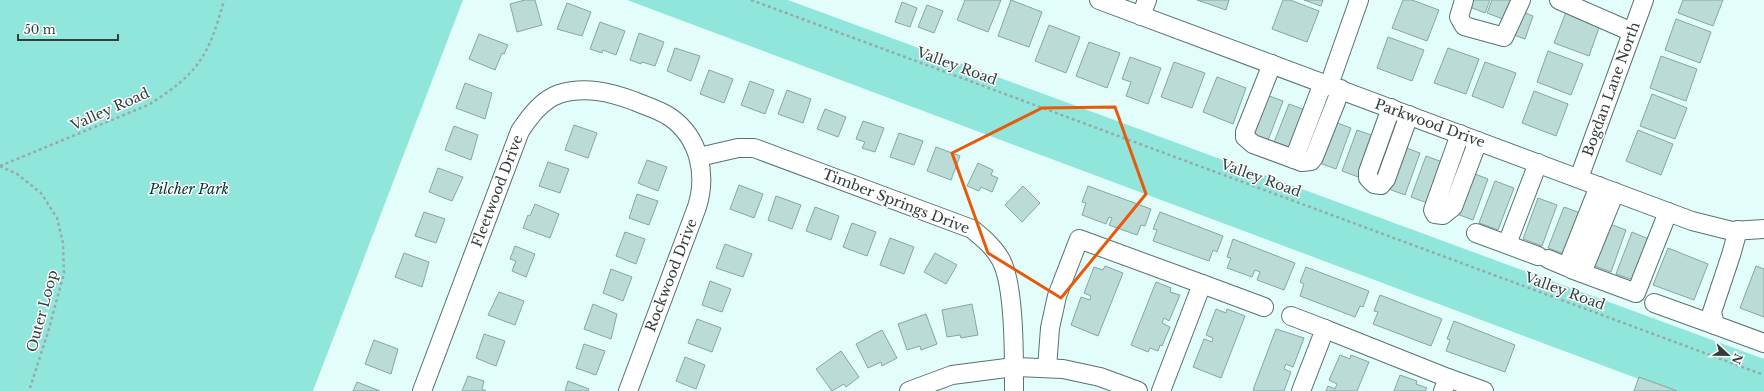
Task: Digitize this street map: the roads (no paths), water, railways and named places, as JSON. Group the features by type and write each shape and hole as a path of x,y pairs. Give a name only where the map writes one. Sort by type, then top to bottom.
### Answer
{"street":[{"name":"Parkwood Drive","path":"1099,0 1144,8 1272,64 1692,221 1738,230 1764,229"},
{"path":"1272,64 1245,132 1245,138 1252,144 1294,159 1331,86 1359,0"},
{"path":"1464,0 1459,18 1464,26 1504,37 1508,33 1521,0"},
{"path":"1559,0 1632,32"},
{"name":"Bogdan Lane North","path":"1579,178 1644,0"},
{"name":"Fleetwood Drive","path":"422,391 515,142 520,131 538,107 559,94 582,90 606,92 619,96 654,109 670,117 679,124 689,137 699,157"},
{"path":"1391,108 1368,172 1368,178 1374,184 1384,183 1409,115"},
{"path":"1460,134 1432,210 1435,214 1443,215 1453,208 1478,141"},
{"name":"Timber Springs Drive","path":"699,157 738,148 754,148 972,229 993,249 1001,261 1007,276 1010,292 1014,391"},
{"name":"Rockwood Drive","path":"628,391 700,197 702,173 699,157"},
{"path":"1507,244 1538,163"},
{"path":"1575,270 1607,189"},
{"path":"1476,233 1636,293 1668,212"},
{"path":"1715,325 1712,312 1732,256 1738,230"},
{"path":"1047,368 1050,328 1057,296 1080,239 1264,307"},
{"path":"1161,391 1202,284"},
{"path":"1654,303 1764,343"},
{"path":"1291,316 1325,329 1446,385 1484,391"},
{"path":"1301,391 1325,329"},
{"path":"909,391 952,375 1014,367 1063,369 1100,377 1138,391"}],"park label":[{"name":"Pilcher Park","path":"189,189"}]}
